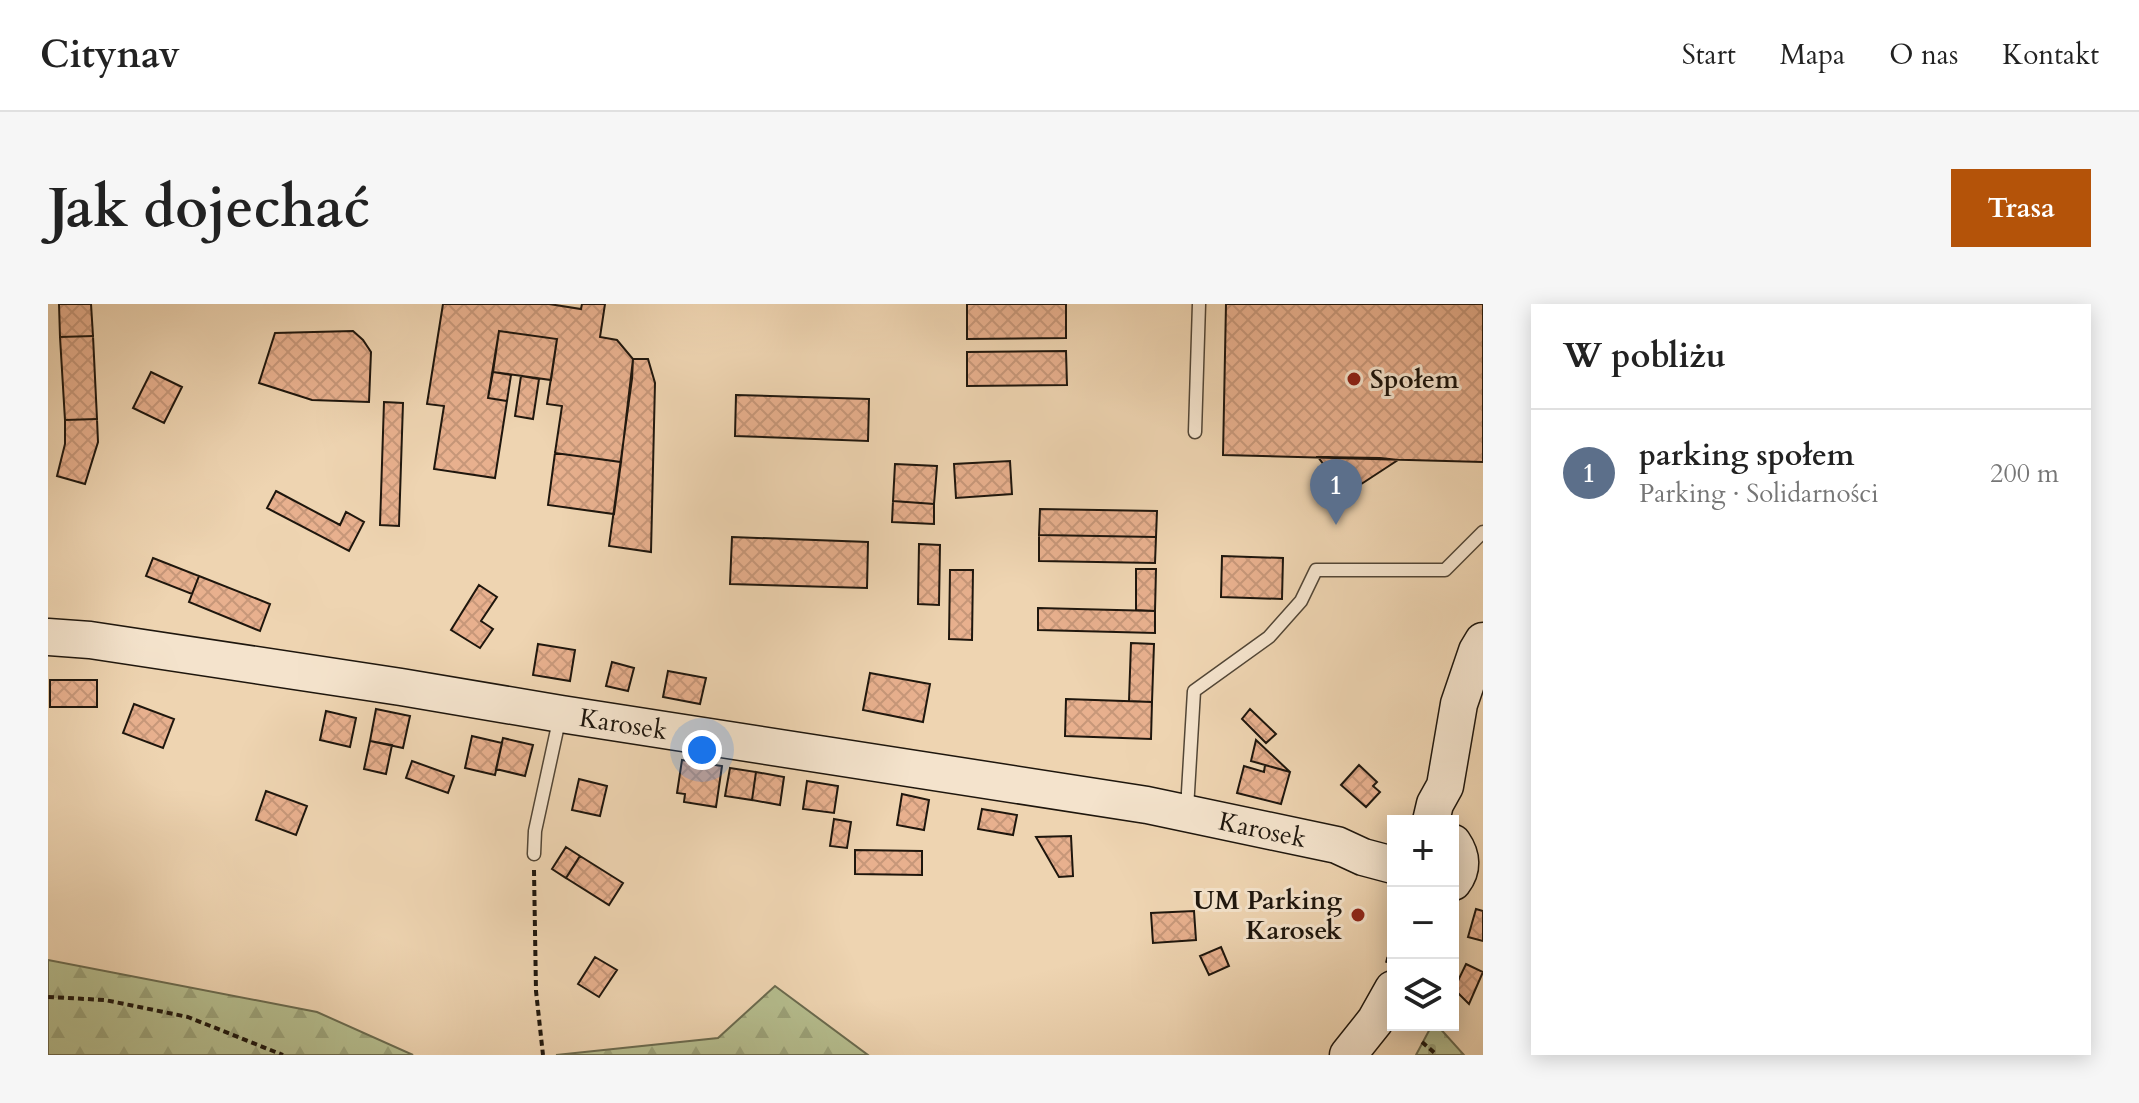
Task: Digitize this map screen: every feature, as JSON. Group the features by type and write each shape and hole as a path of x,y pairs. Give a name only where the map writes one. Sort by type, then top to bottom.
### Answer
{"street":[{"name":"Karosek","path":"48,637 90,640 401,687 1076,793 1187,812 1337,845 1387,863"},
{"path":"1432,815 1445,786 1459,704 1483,641"},
{"path":"1445,786 1451,815"},
{"name":"Karosek","path":"1337,845 1366,842 1387,844"},
{"path":"1348,1055 1375,1021 1387,986"}],"lane":[{"path":"1195,432 1199,304"},
{"path":"1187,812 1194,691 1269,637 1301,601 1316,570 1445,570 1483,532"},
{"path":"534,854 535,831 561,714"}],"path":[{"path":"534,854 536,991 543,1055"},
{"path":"48,997 105,1000 188,1017 283,1055"},
{"path":"1422,1042 1437,1055"}],"green space":[{"path":"48,960 317,1012 413,1055 48,1055"},
{"path":"775,986 868,1055 556,1055 718,1038"},
{"path":"1429,1031 1442,1031 1464,1055 1416,1055"}],"building":[{"path":"59,304 91,304 93,336 60,337"},
{"path":"443,304 549,304 581,309 582,304 605,304 600,337 617,340 633,359 621,462 555,453 562,406 547,404 557,339 499,331 488,398 507,401 495,478 434,469 444,406 427,404"},
{"path":"967,304 1066,304 1066,338 967,339"},
{"name":"Społem","path":"1226,304 1483,304 1483,462 1223,455"},
{"path":"353,331 371,352 369,402 312,400 259,383 275,333"},
{"path":"499,331 557,339 551,380 493,372"},
{"path":"93,336 97,419 65,420 60,337"},
{"path":"1066,351 1067,385 967,386 967,352"},
{"path":"633,359 648,359 655,383 651,552 609,546"},
{"path":"151,372 182,387 164,423 133,408"},
{"path":"493,372 511,375 507,401 488,398"},
{"path":"521,376 539,379 533,419 515,416"},
{"path":"736,395 869,399 868,441 735,436"},
{"path":"384,402 403,403 399,526 380,525"},
{"path":"97,419 98,442 85,484 57,476 65,444 65,420"},
{"path":"555,453 621,462 614,514 548,505"},
{"path":"1318,457 1380,458 1398,460 1346,494"},
{"path":"1010,461 1012,494 956,498 954,464"},
{"path":"895,464 937,466 934,504 893,501"},
{"path":"276,491 340,525 346,512 364,522 349,551 267,508"},
{"path":"893,501 934,504 934,524 892,522"},
{"path":"1040,509 1157,511 1156,537 1039,535"},
{"path":"1039,535 1156,537 1155,563 1039,561"},
{"path":"732,537 868,542 867,588 730,584"},
{"path":"919,544 940,545 939,605 918,604"},
{"path":"1222,556 1283,558 1282,599 1221,597"},
{"path":"153,558 199,576 192,594 146,576"},
{"path":"1136,569 1156,569 1155,611 1136,610"},
{"path":"950,570 973,570 972,640 949,639"},
{"path":"199,576 270,604 260,631 189,602"},
{"path":"479,585 497,597 481,621 493,629 480,648 451,630"},
{"path":"1038,608 1155,611 1155,633 1038,630"},
{"path":"1131,643 1154,644 1152,702 1129,701"},
{"path":"538,644 575,650 570,681 533,675"},
{"path":"612,662 634,668 628,691 606,686"},
{"path":"668,671 706,678 700,704 663,697"},
{"path":"870,673 930,684 923,722 863,710"},
{"path":"50,680 97,680 97,707 50,707"},
{"path":"1066,699 1152,702 1151,739 1065,736"},
{"path":"134,704 174,719 163,748 123,733"},
{"path":"376,709 410,716 403,748 370,741"},
{"path":"1250,709 1276,734 1266,743 1242,719"},
{"path":"326,711 356,718 350,747 320,740"},
{"path":"472,736 502,743 495,775 465,768"},
{"path":"503,738 533,745 525,776 496,769"},
{"path":"1256,740 1290,772 1251,761"},
{"path":"370,741 392,745 386,774 364,769"},
{"path":"682,760 722,766 716,807 684,802 685,794 677,793"},
{"path":"412,761 454,776 448,793 406,778"},
{"path":"1265,765 1290,772 1281,804 1237,793 1244,766 1264,772"},
{"path":"1359,765 1377,782 1373,786 1380,792 1366,807 1341,785"},
{"path":"730,768 756,772 752,800 725,796"},
{"path":"756,772 784,777 780,805 752,800"},
{"path":"579,779 607,786 600,816 572,810"},
{"path":"807,781 838,786 834,813 803,809"},
{"path":"266,791 307,806 296,835 256,820"},
{"path":"902,794 929,800 924,830 897,825"},
{"path":"982,809 1017,815 1013,835 978,829"},
{"path":"834,819 851,822 847,848 830,846"},
{"path":"1071,836 1073,876 1059,877 1036,837"},
{"path":"566,847 580,856 566,878 552,869"},
{"path":"855,850 922,851 922,875 855,874"},
{"path":"580,856 623,883 609,905 566,878"},
{"path":"1476,909 1483,911 1483,941 1468,937"},
{"path":"1194,911 1196,940 1153,943 1151,913"},
{"path":"1221,947 1229,966 1209,975 1200,956"},
{"path":"595,957 617,970 599,997 578,984"},
{"path":"1466,964 1483,972 1469,1004 1459,994 1459,979"}],"place":[{"name":"Społem","path":"1354,379"},
{"name":"parking społem","path":"1336,525"},
{"name":"UM Parking Karosek","path":"1358,915"}]}
